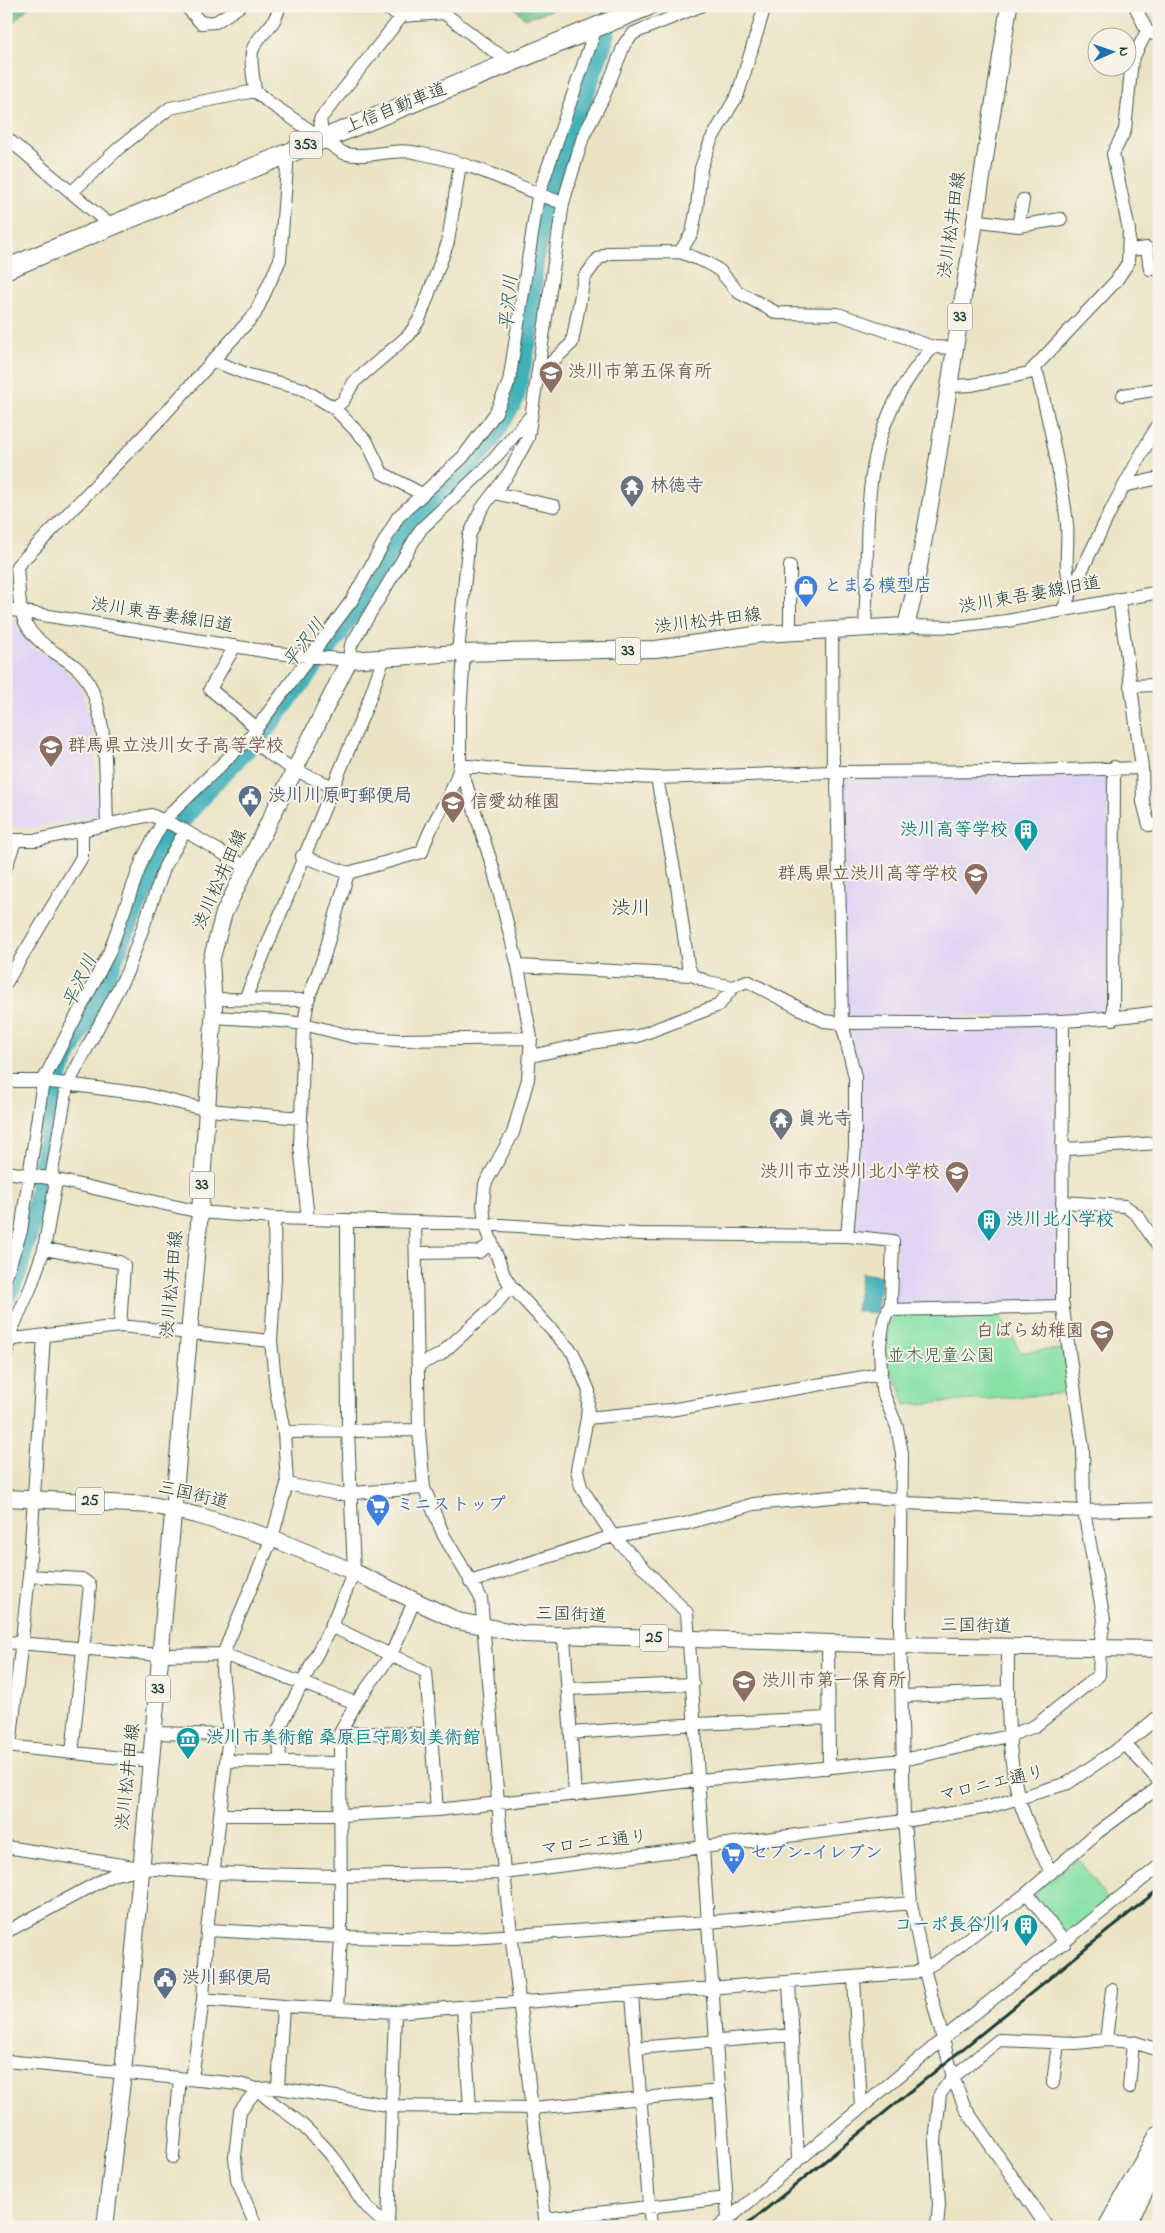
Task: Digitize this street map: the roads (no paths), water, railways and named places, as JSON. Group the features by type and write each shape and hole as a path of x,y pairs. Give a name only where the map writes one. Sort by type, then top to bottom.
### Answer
{"highway":[{"name":"上信自動車道","path":"6,269 648,6"},
{"path":"1108,2227 1159,2135"},
{"path":"1124,2227 1159,2163"}],"main road":[{"name":"渋川松井田線","path":"105,2227 122,2073 154,1733 172,1509 200,1212 214,1000 211,961 214,944 224,913 294,771 341,660 461,653 656,649 790,632 906,626 917,575 949,386 973,220 1009,6"},
{"name":"三国街道","path":"6,1498 152,1505 172,1509 272,1538 354,1572 458,1621 523,1634 564,1637 901,1646 1159,1649"}],"street":[{"path":"186,6 201,23 216,22 240,6"},
{"path":"255,91 252,53 254,47 272,26 278,14 279,6"},
{"path":"381,6 402,16 446,9 492,50 511,61"},
{"path":"302,856 348,873 422,852 443,802 457,781 460,765 461,653 469,536 482,508 509,473 528,438 529,418 563,203 583,137 603,98 625,43 634,33 700,6"},
{"path":"680,252 692,233 698,207 701,168 711,140 738,94 764,6"},
{"path":"949,386 972,385 1029,373 1116,280 1128,263 1130,250 1129,230 1113,154 1125,130 1132,60 1153,34 1135,6"},
{"path":"323,139 320,119 402,16"},
{"path":"6,1276 21,1231 46,1081 109,953 143,858 166,821 253,734 352,600 398,517 463,457 496,414 509,382 538,196 601,26"},
{"path":"72,192 119,148 170,108 255,91 343,153 356,157 389,151 416,152 477,169 538,196 563,203"},
{"path":"8,139 111,226"},
{"path":"107,825 101,722 89,684 74,664 33,637 21,612 12,563 214,361 255,314 280,260 288,152"},
{"path":"334,408 344,402 354,382 409,335 420,320 448,242 460,164"},
{"path":"1018,226 1023,200"},
{"path":"973,220 1018,226 1061,220"},
{"path":"1130,250 1147,248 1150,270 1159,269"},
{"path":"537,376 572,343 584,278 598,259 609,253 680,252 708,262 720,270 738,292 777,313 838,314 933,348 955,348"},
{"path":"866,628 867,524 874,456 889,413 912,370 933,348"},
{"path":"214,361 249,375 304,390 334,408 367,442 382,474 422,494"},
{"path":"1034,368 1038,376 1054,444 1067,526 1066,573 1071,589"},
{"path":"1123,395 1159,388"},
{"path":"341,660 352,645 421,529 488,466 529,418"},
{"path":"1063,610 1071,589 1124,486 1153,445 1159,422"},
{"path":"1124,486 1159,478"},
{"path":"494,493 554,506"},
{"path":"790,566 790,632"},
{"name":"渋川東吾妻線旧道","path":"906,626 957,627 1007,621 1159,592"},
{"path":"1119,599 1142,768 1143,802 1149,825 1159,824"},
{"name":"渋川東吾妻線旧道","path":"6,609 235,646 341,660"},
{"path":"832,630 833,772 837,777 841,878 842,1023 855,1076 855,1146 847,1236"},
{"path":"235,646 210,689 253,734 264,750 294,771 332,786"},
{"path":"245,999 302,856 368,703 384,657"},
{"path":"1130,686 1154,685 1159,688"},
{"path":"460,765 523,772 656,778 833,772 1142,768"},
{"path":"460,765 493,868 518,966 531,1038 528,1079 513,1133 485,1184 483,1206 485,1224 504,1275 511,1286 573,1353 589,1390 587,1418 577,1470 581,1487 613,1536 687,1613 720,2091 726,2198 723,2223"},
{"path":"1113,1019 1114,767"},
{"path":"656,778 677,885 688,965 692,975"},
{"path":"6,868 10,841 37,840 151,815 183,830 246,867"},
{"path":"6,983 82,857 82,830"},
{"path":"6,1355 8,1340 18,1311 30,1289 44,1249 55,1187 51,1179 66,1086 127,972 165,866 183,830"},
{"path":"308,1219 300,1145 304,1024 308,1000 324,956 348,873"},
{"path":"518,966 692,975 708,982 733,987"},
{"path":"531,1056 590,1043 638,1036 719,1005 733,987 747,981 824,1021 842,1023 1063,1021 1113,1019 1159,1012"},
{"path":"214,1000 308,1000"},
{"path":"213,1016 304,1024 354,1037 398,1040 531,1038"},
{"path":"221,1815 342,1815 437,1810 700,1780 903,1760 1008,1736 1035,1726 1099,1675 1104,1620 1084,1511 1083,1449 1063,1306 1063,1021"},
{"path":"6,1081 46,1081 66,1086 143,1094 208,1110 301,1118"},
{"path":"1062,1144 1067,1149 1159,1143"},
{"path":"6,1172 51,1179 200,1212 274,1218 485,1224 639,1234 847,1236 892,1241 891,1304 880,1345 882,1390 896,1427 902,1454 901,1646 904,1821 911,1903 924,1968 953,2077 965,2108 1047,2227"},
{"path":"1062,1202 1125,1206 1137,1215 1159,1247"},
{"path":"173,2157 186,2078 203,1999 207,1930 230,1736 222,1670 223,1654 272,1538 287,1484 284,1432 276,1390 271,1341 275,1278 274,1218"},
{"path":"280,1762 279,1729 330,1626 354,1572 348,1431 347,1220"},
{"path":"415,1222 419,1430 424,1488 444,1536 481,1598 504,1873 545,2223 649,2207 726,2198"},
{"path":"416,1252 479,1252 492,1243"},
{"path":"44,1249 119,1262 124,1265 120,1326"},
{"path":"418,1365 440,1355 494,1306 511,1286"},
{"path":"888,1310 1063,1306"},
{"path":"8,1340 120,1326 271,1341"},
{"path":"44,1336 29,1576 23,1644 8,1747 151,1761"},
{"path":"587,1418 670,1410 881,1374"},
{"path":"284,1432 419,1430"},
{"path":"287,1484 338,1494 424,1488"},
{"path":"470,1582 613,1536 684,1524 754,1504 843,1496 901,1499 906,1503 1084,1511 1159,1509"},
{"path":"29,1576 82,1579 90,1585 72,1753"},
{"path":"338,2009 341,1937 342,1815 340,1733 356,1703 391,1656 415,1600"},
{"path":"330,1626 426,1672 437,1810"},
{"path":"564,1637 575,1795"},
{"path":"6,1642 161,1655 223,1654 356,1703"},
{"path":"828,1644 829,1768"},
{"path":"1008,1647 1008,1736 1019,1800 1051,1873"},
{"path":"568,1689 693,1684"},
{"path":"902,1696 1008,1692"},
{"name":"マロニエ通り","path":"6,1847 141,1868 214,1873 340,1876 504,1873 904,1821 1019,1800 1068,1783 1125,1744 1159,1716"},
{"path":"571,1733 696,1724 828,1718"},
{"path":"154,1733 230,1736"},
{"path":"340,1733 431,1734"},
{"path":"1125,1744 1159,1781"},
{"path":"227,1761 340,1763"},
{"path":"203,1999 283,2006 396,2012 632,1996 918,1972 943,1958 1027,1893 1098,1832 1159,1787"},
{"path":"723,2223 798,2158 1159,1866"},
{"path":"6,1932 112,1875 141,1868"},
{"path":"1027,1893 1065,1943"},
{"path":"207,1930 341,1937 455,1939 709,1922 911,1903"},
{"path":"854,1978 861,2107"},
{"path":"789,1983 798,2158"},
{"path":"1106,2040 1112,1990"},
{"path":"632,1996 651,2227"},
{"path":"278,2088 283,2006"},
{"path":"462,2008 470,2107"},
{"path":"258,2089 264,2097 283,2109 302,2125 336,2161 360,2201 379,2220 389,2226 396,2012"},
{"path":"636,2048 792,2036"},
{"path":"937,2227 939,2205 935,2142 940,2094 953,2077 999,2040 1058,2043 1106,2040 1133,2042 1159,2050"},
{"path":"1129,2088 1133,2042"},
{"path":"1054,2083 1058,2043"},
{"path":"6,2061 186,2078 239,2084 258,2089 278,2088 394,2106 532,2108 720,2091"},
{"path":"256,2227 237,2180 235,2157 240,2111 258,2089"}],"water":[{"path":"861,1273 881,1276 876,1313 856,1311"}],"waterway":[{"name":"平沢川","path":"6,1300 17,1276 32,1224 54,1095 62,1067 94,1007 166,840 213,784 264,732 338,636 411,522 456,482 488,446 515,400 530,332 535,259 544,208 603,45 612,6"}],"railway":[{"path":"744,2227 1159,1889"}],"place":[{"name":"渋川市第五保育所","path":"551,394"},
{"name":"林徳寺","path":"632,508"},
{"name":"とまる模型店","path":"806,608"},
{"name":"群馬県立渋川女子高等学校","path":"51,768"},
{"name":"渋川川原町郵便局","path":"250,818"},
{"name":"信愛幼稚園","path":"453,824"},
{"name":"渋川高等学校","path":"1026,852"},
{"name":"群馬県立渋川高等学校","path":"976,896"},
{"name":"眞光寺","path":"781,1141"},
{"name":"渋川市立渋川北小学校","path":"957,1194"},
{"name":"渋川北小学校","path":"989,1242"},
{"name":"白ばら幼稚園","path":"1102,1353"},
{"name":"ミニストップ","path":"378,1527"},
{"name":"渋川市第一保育所","path":"744,1703"},
{"name":"渋川市美術館 桑原巨守彫刻美術館","path":"188,1760"},
{"name":"セブン-イレブン","path":"733,1875"},
{"name":"コーポ長谷川1","path":"1026,1947"},
{"name":"渋川郵便局","path":"165,2000"}],"district":[{"name":"渋川","path":"631,909"}],"park label":[{"name":"並木児童公園","path":"941,1357"}]}
